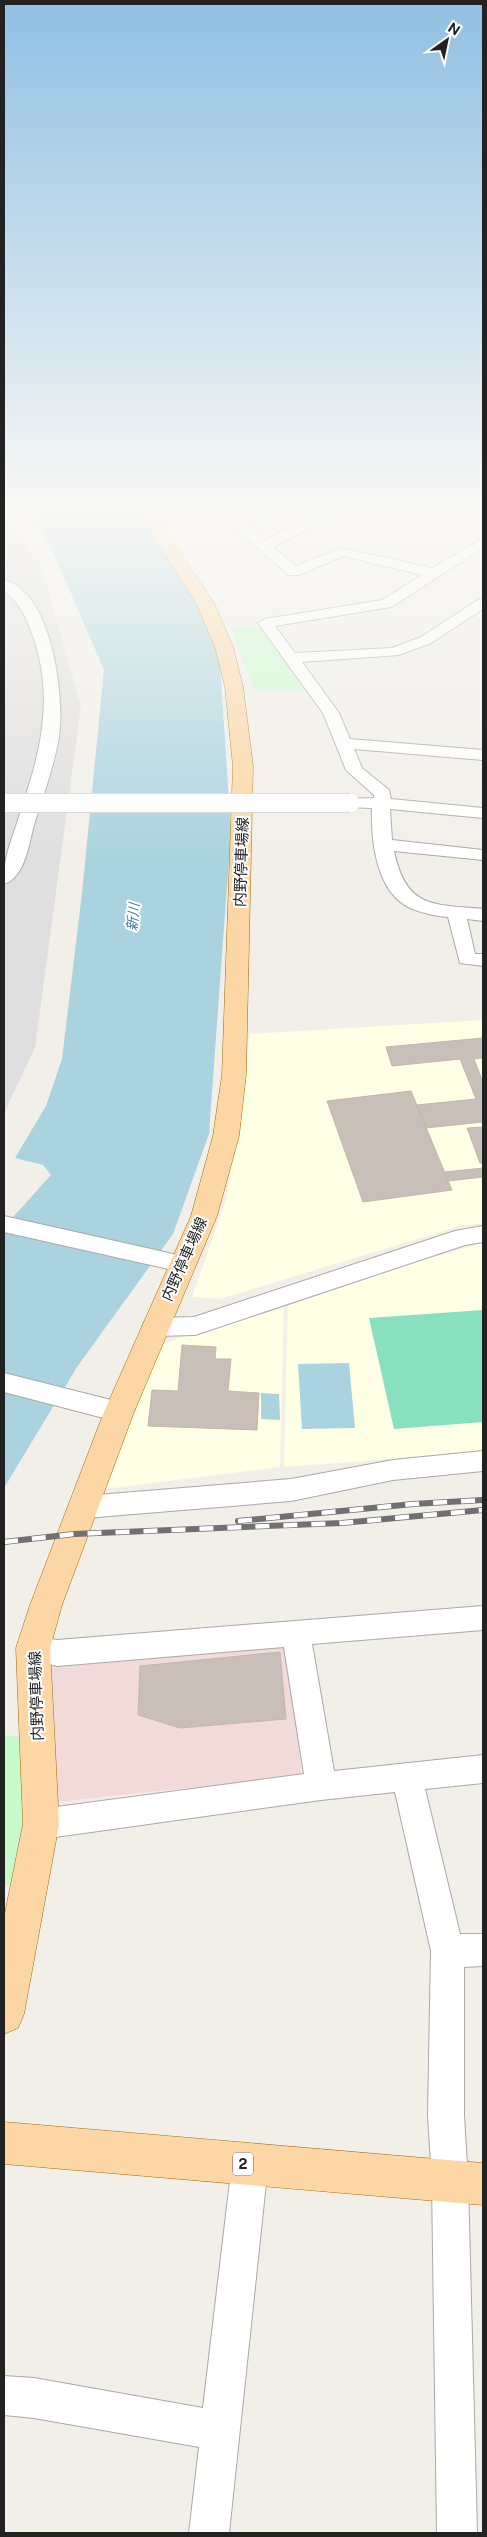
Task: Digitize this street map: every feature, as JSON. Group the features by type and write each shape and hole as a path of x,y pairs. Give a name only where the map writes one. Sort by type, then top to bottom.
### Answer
{"main road":[{"name":"内野停車場線","path":"4,2014 41,1824 34,1648 46,1605 85,1507 119,1412 154,1327 204,1216 217,1176 226,1136 234,1075 243,766 234,687 224,647 214,623"},
{"name":"2","path":"4,2143 466,2183"}],"street":[{"path":"4,878 8,876 17,850 51,733 51,689 40,628 37,623"},
{"path":"269,623 265,624 331,713 354,770 382,799 483,813"},
{"path":"291,658 394,652 426,640 451,623"},
{"path":"344,742 483,755"},
{"path":"382,799 383,845 387,872 394,886 404,898 429,910 483,915"},
{"path":"4,803 350,803 382,799 483,804"},
{"path":"383,845 483,854"},
{"path":"456,912 467,959 483,960"},
{"path":"4,1224 182,1264"},
{"path":"154,1327 195,1326 462,1237 483,1234"},
{"path":"4,1382 119,1412"},
{"path":"85,1507 291,1490 392,1470 483,1461"},
{"path":"34,1648 58,1653 483,1618"},
{"path":"296,1633 320,1786"},
{"path":"41,1824 320,1786 407,1779 483,1768"},
{"path":"407,1779 448,1951 446,2115 466,2183 457,2533"},
{"path":"448,1951 483,1950"},
{"path":"209,2533 250,2164"},
{"path":"4,2395 34,2398 221,2431"}],"shaded area":[{"path":"4,623 57,623 81,706 35,1048 4,1113"},
{"path":"483,1020 483,1224 463,1225 220,1299 192,1297 226,1200 250,1034"},
{"path":"483,1243 483,1452 284,1467 288,1298"},
{"path":"284,1299 280,1467 105,1489 161,1345"},
{"path":"289,1645 302,1776 56,1802 41,1663"}],"green space":[{"path":"230,627 266,628 310,689 254,689"},
{"path":"483,1310 483,1422 394,1429 369,1318"},
{"path":"4,1735 34,1739 26,1889 4,1885"}],"water":[{"name":"新川","path":"84,623 211,623 218,634 231,831 209,1134 173,1234 77,1367 4,1488 4,1227 51,1175 43,1165 15,1158 46,1106 62,1059 82,893 104,670"},
{"path":"349,1363 355,1428 302,1429 298,1364"},
{"path":"261,1393 279,1394 280,1420 261,1419"}],"building":[{"path":"483,1038 483,1058 474,1059 483,1082 483,1122 426,1128 417,1105 476,1099 460,1059 392,1066 386,1047"},
{"path":"411,1091 452,1190 363,1202 327,1101"},
{"path":"483,1127 483,1163 480,1163 467,1128"},
{"path":"483,1168 483,1177 448,1181 445,1172"},
{"path":"182,1345 216,1347 215,1359 231,1359 228,1391 259,1393 257,1430 148,1426 152,1390 178,1391"},
{"path":"280,1652 286,1719 180,1728 138,1715 140,1666"}],"railway":[{"path":"238,1521 413,1504 483,1500"},
{"path":"4,1542 74,1534 342,1523 483,1510"}]}
